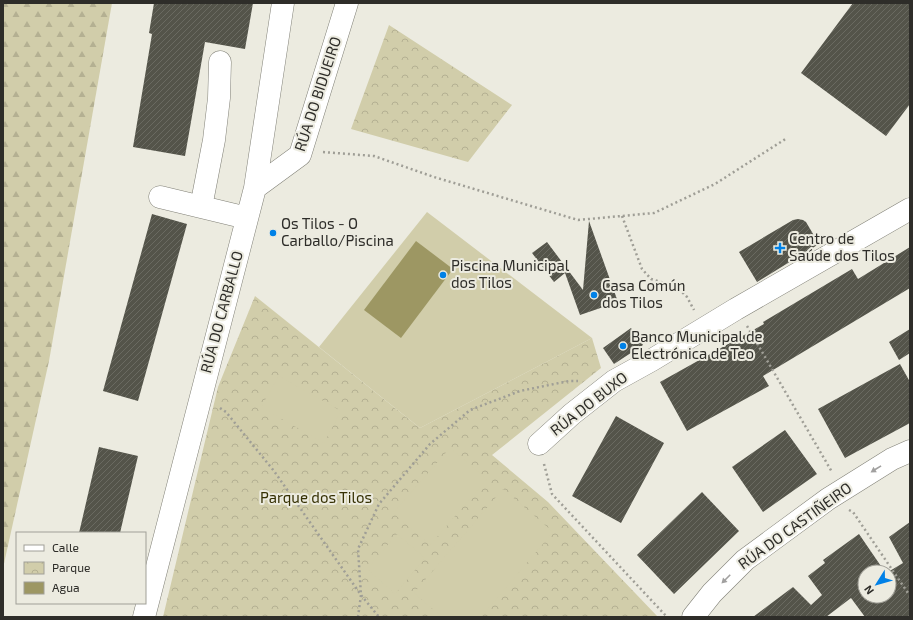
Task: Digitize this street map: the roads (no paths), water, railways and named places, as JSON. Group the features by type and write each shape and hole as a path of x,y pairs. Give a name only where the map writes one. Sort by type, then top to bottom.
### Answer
{"street":[{"name":"RÚA DO CARBALLO","path":"144,617 255,188 283,3"},
{"name":"RÚA DO BIDUEIRO","path":"255,188 300,155 347,3"},
{"path":"201,207 214,140 219,98 220,62"},
{"path":"160,197 247,218"},
{"name":"RÚA DO BUXO","path":"539,444 572,414 614,381 910,209"},
{"name":"RÚA DO CASTIÑEIRO","path":"694,617 712,593 745,560 828,499 892,459 910,450"}],"water":[{"path":"416,241 453,269 401,338 364,310"}],"place":[{"name":"Os Tilos - O Carballo/Piscina","path":"273,233"},
{"name":"Centro de Saúde dos Tilos","path":"780,248"},
{"name":"Piscina Municipal dos Tilos","path":"443,275"},
{"name":"Casa Común dos Tilos","path":"594,295"},
{"name":"Banco Municipal de Electrónica de Teo","path":"623,346"}],"park label":[{"name":"Parque dos Tilos","path":"316,498"}]}
